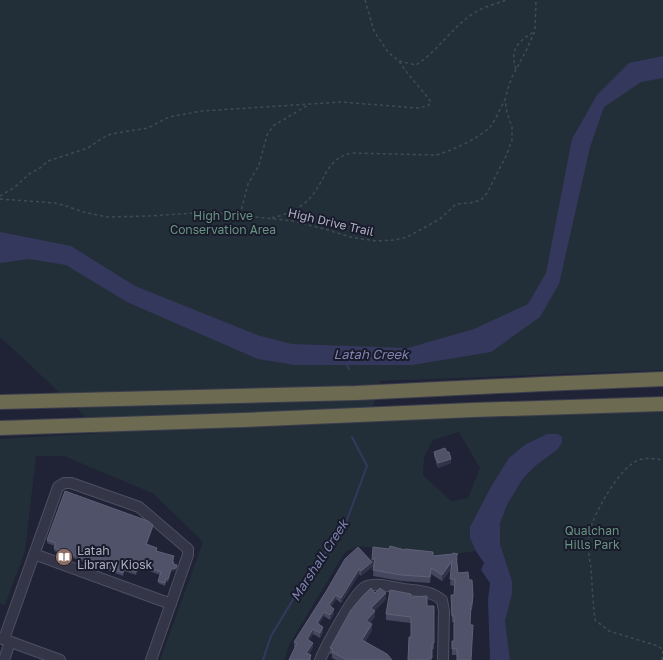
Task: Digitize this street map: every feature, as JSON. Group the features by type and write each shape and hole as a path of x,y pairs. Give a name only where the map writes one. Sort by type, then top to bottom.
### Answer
{"highway":[{"path":"0,402 356,393 663,379"},
{"path":"0,428 663,404"}],"street":[{"path":"4,660 5,640 58,487 64,483 71,483 139,507 188,549 188,555 152,660"},
{"path":"34,554 171,604"},
{"path":"321,660 356,596 364,587 374,585 433,593 442,600 444,611 443,660"},
{"path":"5,640 60,660"}],"path":[{"path":"0,197 48,161 88,148 111,134 148,128 169,118 202,111 341,102 417,108 428,106 431,102 399,61 388,52 374,31 365,0"},
{"path":"399,61 416,64 426,58 457,27 474,13 506,0"},
{"path":"270,218 282,215 309,200 319,186 328,169 344,155 435,155 447,153 480,135 491,126 505,100 516,69 535,31 536,0"},
{"path":"516,69 513,62 514,52 518,45 526,37 535,31"},
{"name":"High Drive Trail","path":"0,197 55,203 82,212 106,217 209,212 293,221 321,228 350,238 376,241 395,240 407,237 440,219 456,204 470,203 481,200 487,193 506,156 512,140 512,127 505,100"},
{"path":"240,215 248,184 260,165 268,135 273,126 310,104"},
{"path":"662,660 663,650 658,646 609,631 595,620 589,552 589,532 598,511 624,471 631,464 639,460 652,458 663,460"}],"green space":[{"name":"High Drive Conservation Area","path":"0,0 663,0 663,370 380,381 369,422 663,410 663,660 510,660 505,622 512,581 500,544 500,524 507,505 522,480 534,467 558,449 562,437 558,434 547,434 526,444 470,538 476,551 438,556 358,546 345,552 289,645 284,660 160,660 203,542 154,494 64,456 36,456 25,551 5,605 0,603 0,439 103,433 0,337","holes":["459,432 480,468 468,498 451,501 423,475 424,457 433,440"]}],"water":[{"name":"Latah Creek","path":"663,56 663,78 641,82 604,107 590,147 559,284 540,317 491,352 412,365 295,365 258,359 127,302 66,265 29,259 0,263 0,232 71,246 135,286 260,336 292,344 408,348 474,329 528,304 546,273 572,139 597,95 629,63"},
{"path":"547,434 558,434 562,437 562,442 558,449 534,467 522,480 507,505 500,524 500,544 512,581 512,593 505,621 510,660 490,660 488,600 490,583 481,570 484,563 470,538 470,527 492,485 509,458 526,444"}],"building":[{"path":"445,448 447,452 449,452 451,459 438,463 434,452"},
{"path":"65,491 148,521 153,525 146,544 157,548 156,551 174,556 172,562 174,562 173,564 177,565 176,568 171,569 165,583 158,581 161,572 139,564 136,572 124,568 123,573 54,548 56,543 47,540"},
{"path":"390,546 405,550 433,552 433,556 453,553 458,554 456,556 458,573 468,572 469,580 472,580 473,595 470,625 473,625 471,660 457,660 457,649 452,649 452,641 454,641 454,616 452,616 451,595 454,595 455,579 450,579 452,561 442,575 431,568 430,577 401,575 373,570 375,558 372,560 373,547 389,549"},
{"path":"358,547 372,562 361,571 359,569 341,598 336,595 329,605 334,609 330,615 324,612 317,623 323,627 320,633 313,629 307,639 313,643 306,653 311,655 309,660 289,660 297,643 294,642 345,559"},
{"path":"371,588 375,593 380,588 386,593 371,608 375,611 366,621 372,624 362,640 387,654 392,660 347,660 332,652 333,649 330,648 351,610"},
{"path":"390,590 411,594 411,597 427,596 427,606 434,606 434,643 432,643 432,658 429,658 428,660 408,660 409,637 411,637 411,617 386,614"}],"waterway":[{"name":"Marshall Creek","path":"346,363 349,369"},
{"name":"Marshall Creek","path":"263,660 271,636 300,588 345,525 367,466 352,437"}],"place":[{"name":"Latah Library Kiosk","path":"64,557"}],"park label":[{"name":"Qualchan Hills Park","path":"592,537"}]}
